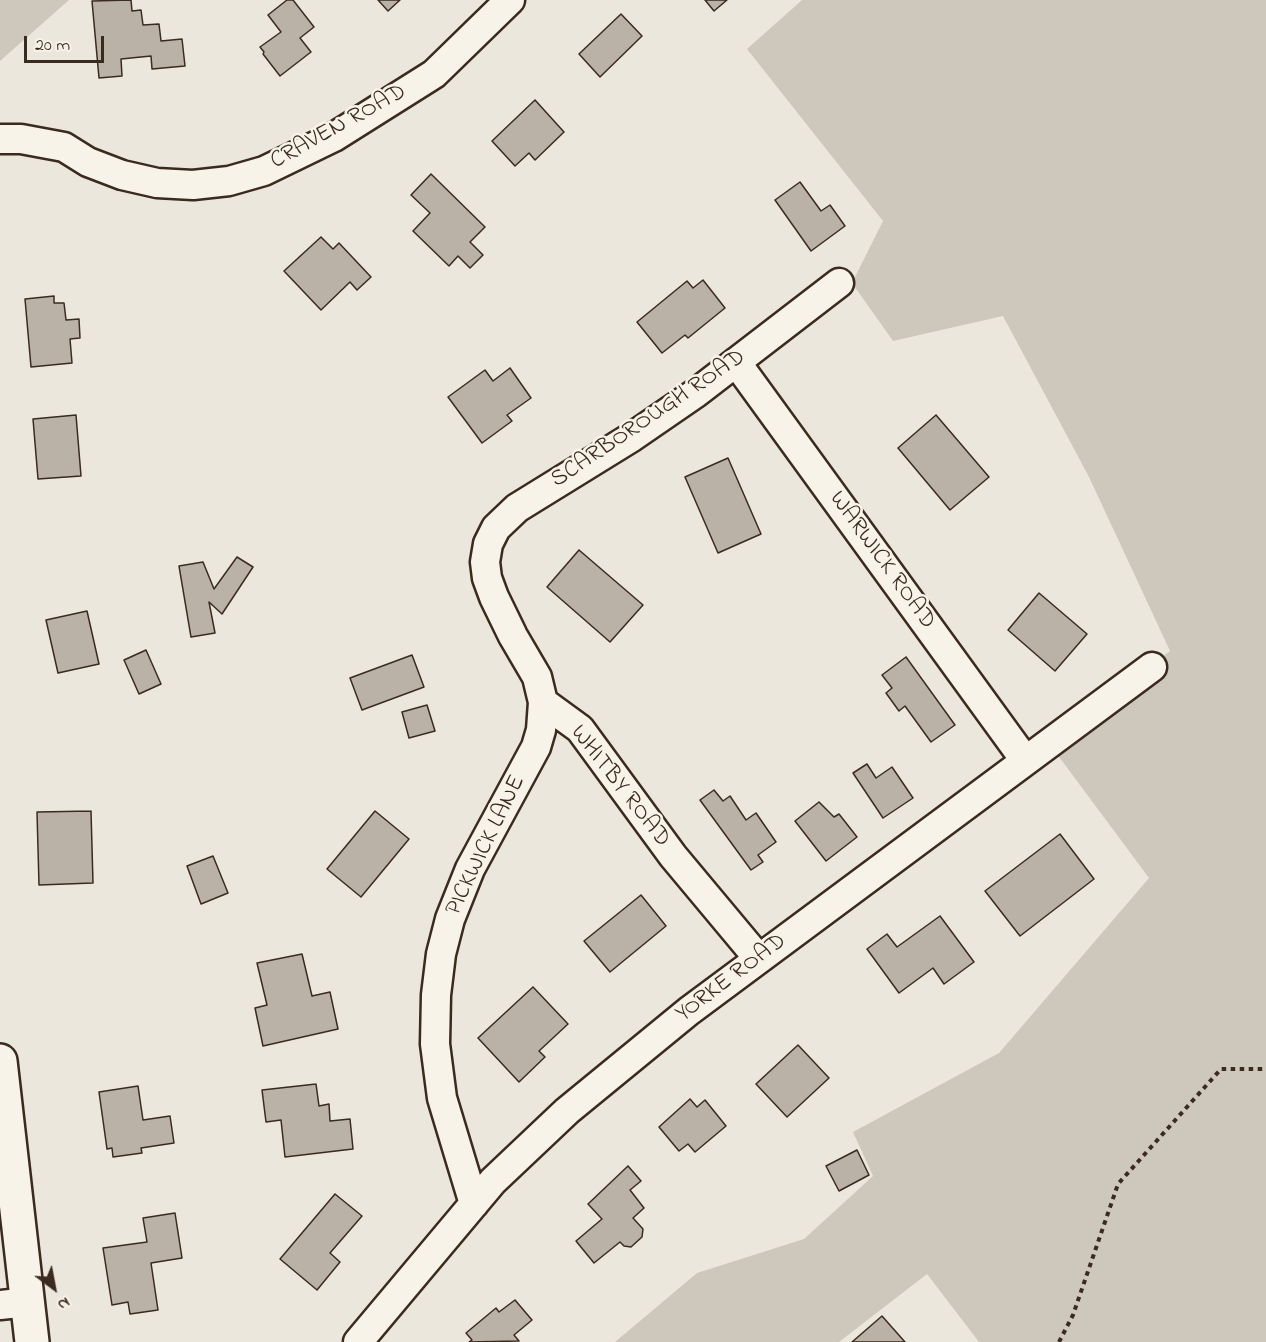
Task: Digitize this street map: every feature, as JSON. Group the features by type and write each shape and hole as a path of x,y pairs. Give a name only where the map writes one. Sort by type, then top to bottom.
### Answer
{"street":[{"name":"CRAVEN ROAD","path":"0,139 64,147 88,162 122,175 157,183 193,185 229,181 264,171 333,137 434,74 510,0"},
{"name":"SCARBOROUGH ROAD","path":"543,702 537,677 494,597 486,572 485,562 489,544 496,528 517,508 632,437 696,393 839,283"},
{"name":"WARWICK ROAD","path":"736,362 1025,760"},
{"name":"YORKE ROAD","path":"358,1342 493,1181 567,1112 689,1011 1152,667"},
{"name":"WHITBY ROAD","path":"543,702 580,729 673,856 759,959"},
{"name":"PICKWICK LANE","path":"474,1204 442,1098 435,1044 435,995 441,954 450,919 470,869 536,747 541,730 543,702"},
{"path":"0,1061 14,1304 32,1342"}],"path":[{"path":"1059,1342 1073,1315 1118,1184 1221,1069 1266,1069"}],"shaded area":[{"path":"0,0 69,0 0,61"},
{"path":"802,0 1266,0 1266,1342 979,1342 927,1274 839,1342 615,1342 697,1273 804,1239 873,1176 853,1132 999,1053 1149,878 1048,742 1170,651 1089,477 1003,316 893,341 852,283 883,221 747,49"}],"building":[{"path":"131,0 132,11 141,10 143,25 159,24 161,41 182,39 185,66 152,69 151,56 121,59 122,76 99,78 92,1"},
{"path":"287,0 293,0 314,27 300,38 311,52 280,76 260,47 281,32 268,15"},
{"path":"378,0 400,0 388,11"},
{"path":"705,0 727,0 714,11"},
{"path":"621,14 642,36 600,77 579,54"},
{"path":"535,100 564,132 535,160 529,153 515,166 492,141"},
{"path":"431,174 485,227 470,242 483,255 470,268 458,256 449,266 413,231 430,213 411,195"},
{"path":"800,182 821,211 830,205 845,226 811,251 775,200"},
{"path":"321,237 333,249 339,243 371,277 357,290 350,282 321,310 284,271"},
{"path":"703,280 725,308 688,338 685,335 662,353 637,322 687,281 693,288"},
{"path":"54,296 54,303 64,303 66,320 79,319 80,338 70,339 72,363 31,367 25,299"},
{"path":"510,368 531,398 507,415 512,421 482,443 448,397 485,370 493,381"},
{"path":"76,415 81,476 38,479 33,419"},
{"path":"936,415 989,477 950,510 898,448"},
{"path":"728,458 761,534 718,553 685,477"},
{"path":"579,550 643,605 610,642 547,587"},
{"path":"237,557 253,567 222,614 209,602 215,633 191,637 179,566 203,562 214,589"},
{"path":"1039,593 1087,634 1055,671 1008,630"},
{"path":"87,611 99,664 58,673 46,620"},
{"path":"146,650 161,684 139,694 124,660"},
{"path":"412,655 424,687 362,710 350,678"},
{"path":"906,657 955,725 931,742 905,706 899,711 886,693 892,688 882,675"},
{"path":"427,705 435,731 409,738 402,712"},
{"path":"867,764 876,778 892,767 913,798 883,818 853,773"},
{"path":"714,790 723,801 730,796 746,820 756,813 776,842 758,855 763,862 751,870 700,800"},
{"path":"819,802 834,817 839,814 857,837 826,861 795,821"},
{"path":"91,811 93,883 39,885 37,812"},
{"path":"375,811 409,839 361,897 327,869"},
{"path":"1060,834 1094,879 1020,936 985,891"},
{"path":"213,856 228,893 201,904 187,866"},
{"path":"641,895 666,926 610,972 584,941"},
{"path":"940,916 974,962 944,984 933,968 899,993 867,949 887,934 897,947"},
{"path":"302,954 312,996 330,992 338,1029 263,1046 255,1008 267,1005 257,963"},
{"path":"533,987 568,1024 539,1051 545,1057 519,1082 478,1038"},
{"path":"798,1045 829,1078 787,1117 756,1084"},
{"path":"316,1084 319,1106 329,1104 330,1121 350,1119 353,1149 285,1157 281,1120 266,1122 262,1090"},
{"path":"138,1086 143,1120 170,1116 174,1143 141,1148 142,1153 113,1157 112,1148 107,1149 99,1092"},
{"path":"690,1099 697,1107 705,1100 726,1126 695,1152 688,1144 679,1151 659,1127"},
{"path":"857,1150 869,1175 839,1191 826,1166"},
{"path":"628,1166 641,1181 630,1190 644,1208 633,1218 643,1229 642,1237 631,1247 624,1246 620,1242 594,1263 576,1241 602,1219 588,1204"},
{"path":"335,1194 362,1216 330,1253 340,1262 317,1290 280,1259"},
{"path":"175,1213 182,1258 151,1263 158,1310 130,1314 128,1302 112,1305 103,1248 147,1242 143,1218"},
{"path":"515,1300 532,1320 514,1335 519,1341 469,1342 472,1340 466,1333 496,1308 499,1312"},
{"path":"882,1316 905,1342 852,1342"}]}
